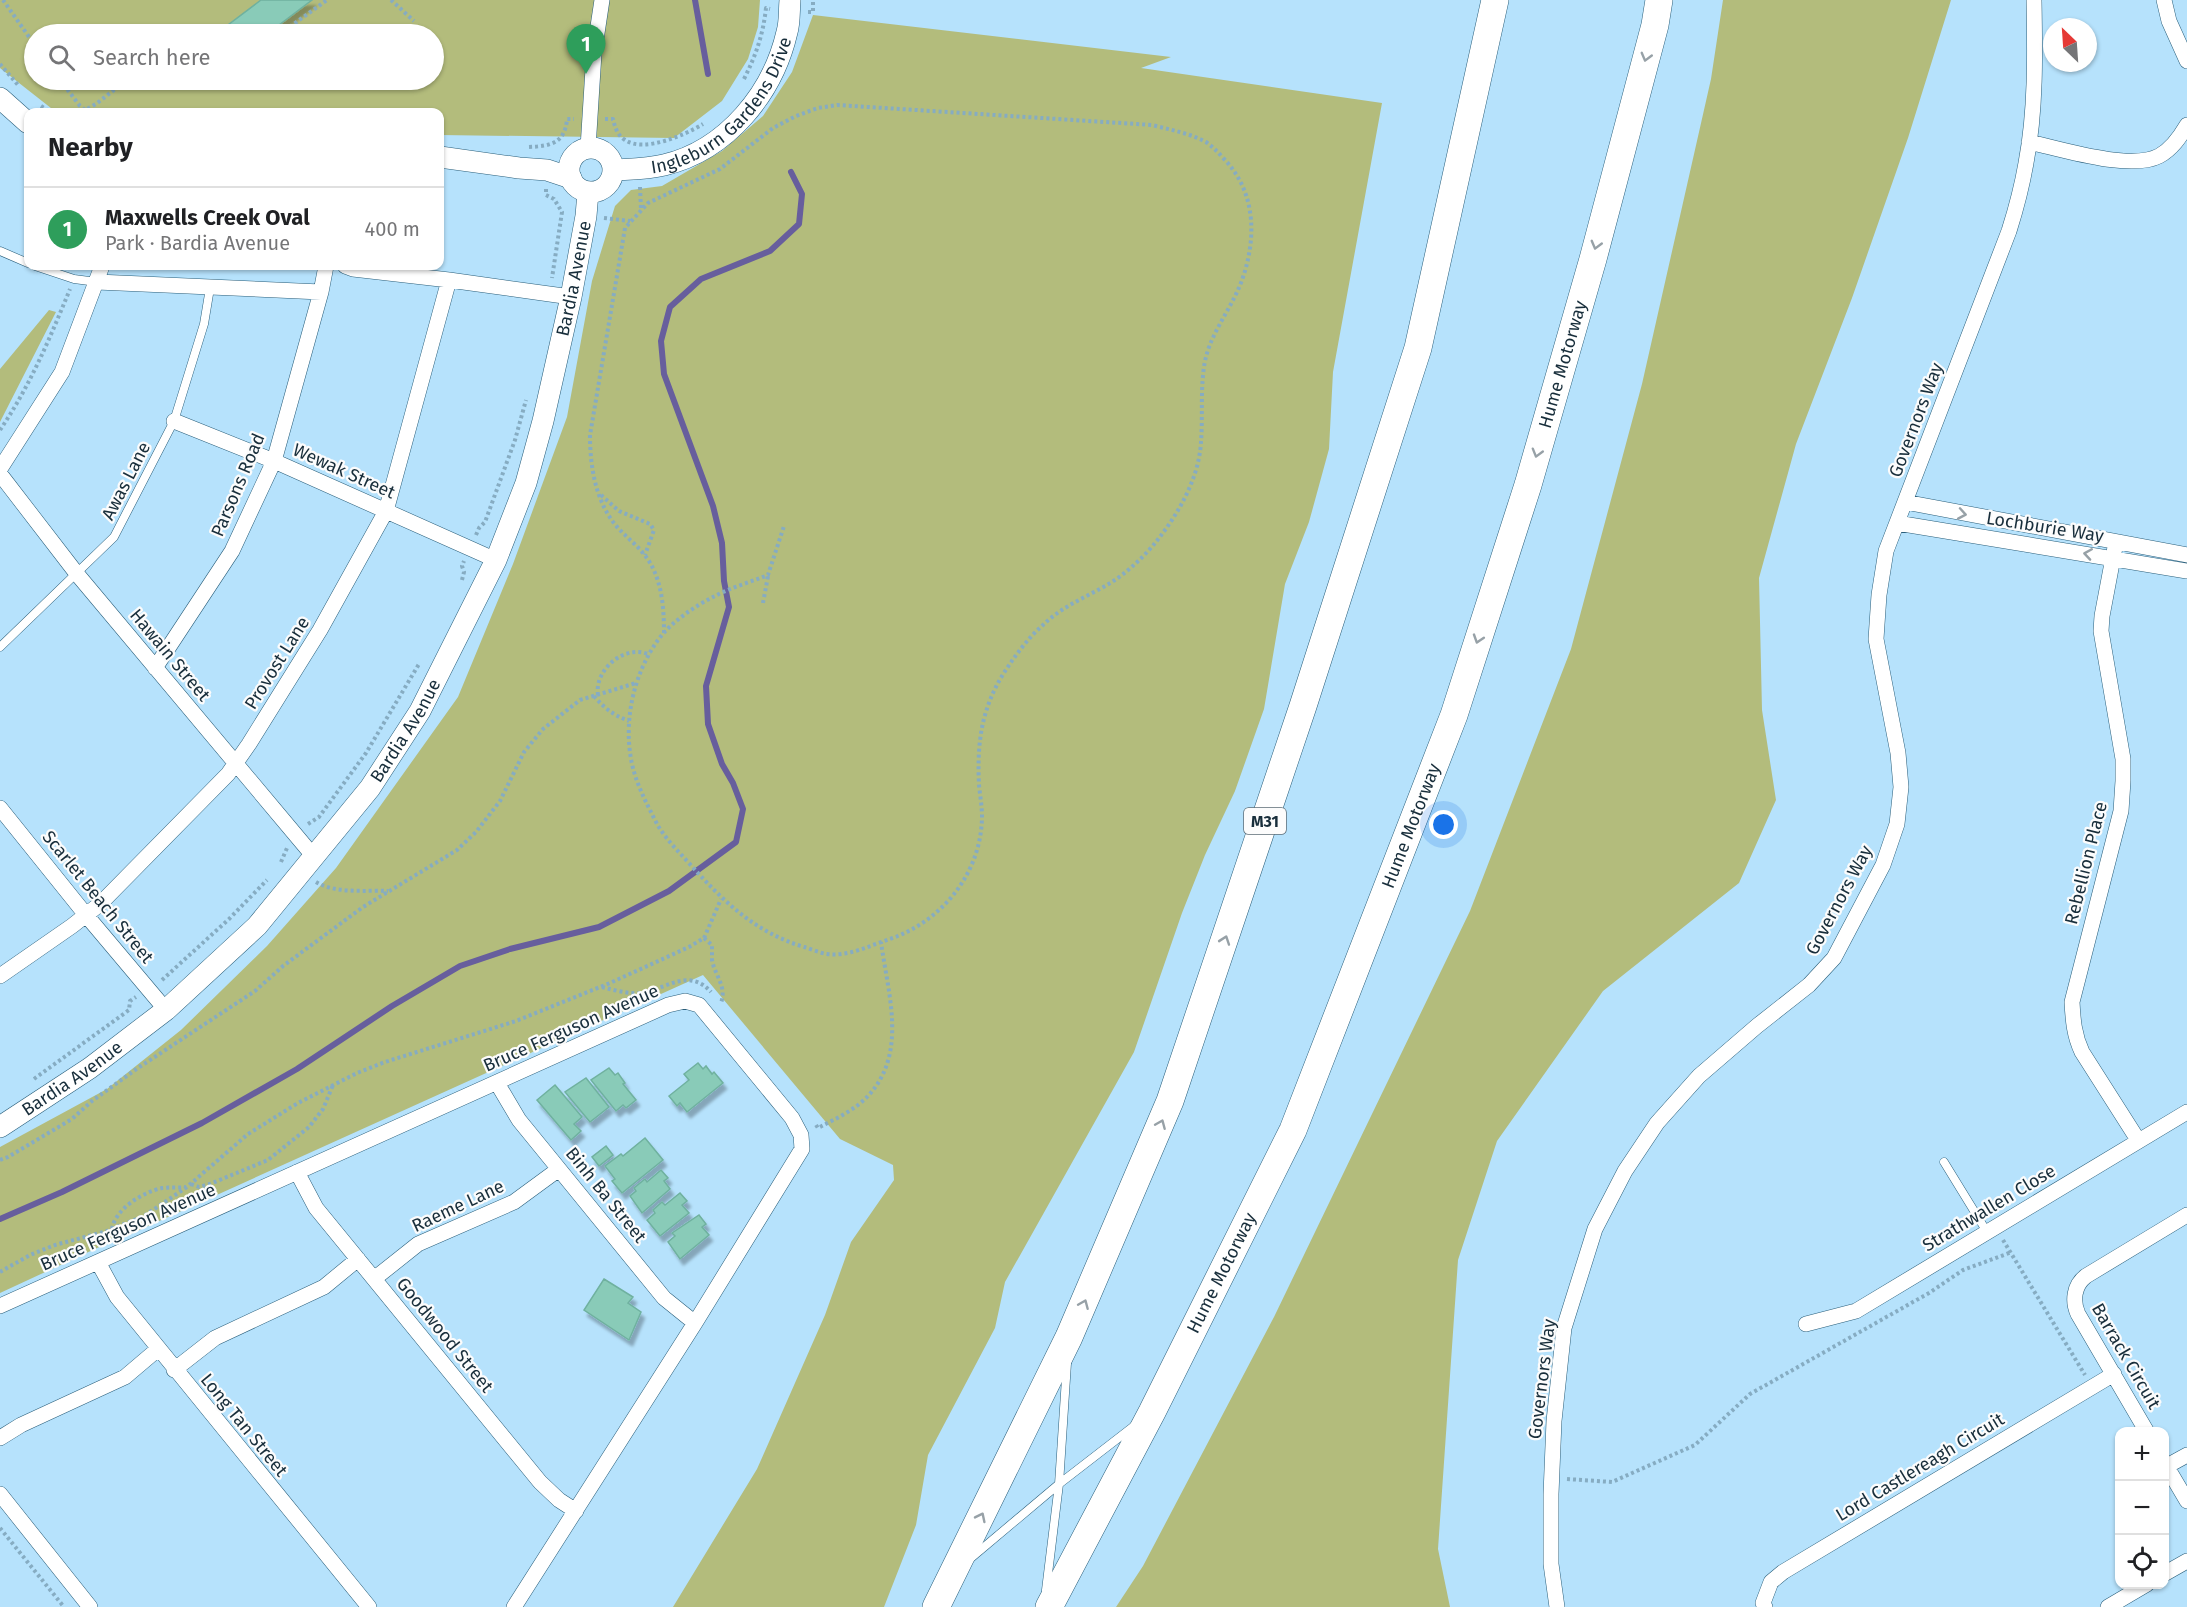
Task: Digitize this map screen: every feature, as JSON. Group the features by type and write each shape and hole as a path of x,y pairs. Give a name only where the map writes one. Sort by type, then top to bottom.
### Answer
{"highway":[{"name":"M31","path":"936,1607 1069,1337 1170,1101 1303,706 1418,348 1495,0"},
{"name":"Hume Motorway","path":"1046,1607 1152,1412 1293,1130 1454,715 1528,485 1590,270 1655,25 1659,0"}],"street":[{"path":"588,148 594,53 602,0"},
{"name":"Ingleburn Gardens Drive","path":"614,170 665,165 697,152 731,129 752,107 780,60 788,29 790,0"},
{"name":"Governors Way","path":"1557,1607 1551,1564 1554,1421 1564,1328 1595,1229 1624,1172 1657,1123 1699,1076 1757,1026 1809,986 1834,958 1884,865 1897,824 1901,787 1898,753 1876,639 1879,594 1886,551 2010,231 2025,171 2029,142 2035,73 2034,0"},
{"path":"2164,0 2169,21 2187,61"},
{"path":"0,98 24,119"},
{"path":"2029,142 2103,158 2138,162 2158,157 2167,151 2177,141 2187,125"},
{"path":"588,148 603,150 609,156 614,170 609,184 596,192 588,192 576,186 571,178 569,167 571,160 575,154 588,148"},
{"path":"444,158 547,170 571,178"},
{"name":"Bardia Avenue","path":"0,1127 90,1068 166,1010 257,926 370,788 420,711 496,560 526,483 543,421 571,297 586,216 588,192"},
{"path":"0,469 28,429 62,372 101,270"},
{"name":"Parsons Road","path":"155,668 232,551 274,461 325,270"},
{"path":"362,270 571,297"},
{"name":"Provost Lane","path":"0,976 100,904 236,764 320,630 386,511 449,280"},
{"path":"97,282 321,292"},
{"name":"Wewak Street","path":"174,421 274,461 496,560"},
{"name":"Hawain Street","path":"0,474 77,574 315,858"},
{"name":"Lochburie Way","path":"1905,502 2187,555"},
{"name":"Lochburie Way","path":"1897,523 2187,571"},
{"name":"Rebellion Place","path":"2116,542 2101,631 2124,759 2121,811 2072,1002 2075,1038 2138,1140"},
{"name":"Scarlet Beach Street","path":"0,808 166,1010"},
{"name":"Bruce Ferguson Avenue","path":"0,1306 677,1002 685,1001 699,1005 799,1128 803,1142 800,1155 514,1607"},
{"name":"Binh Ba Street","path":"497,1083 519,1120 664,1298 695,1323"},
{"name":"Strathwallen Close","path":"1806,1324 1856,1311 2187,1112"},
{"name":"Raeme Lane","path":"374,1279 418,1244 514,1202 559,1169"},
{"name":"Goodwood Street","path":"297,1172 316,1208 540,1482 559,1500 576,1511"},
{"name":"Barrack Circuit","path":"2145,1427 2076,1310 2075,1294 2078,1284 2086,1276 2187,1215"},
{"path":"174,1370 215,1338 324,1287 358,1259"},
{"name":"Long Tan Street","path":"98,1262 117,1297 174,1370 369,1607"},
{"path":"0,1438 21,1425 125,1377 159,1349"},
{"name":"Lord Castlereagh Circuit","path":"1765,1607 1763,1603 1771,1582 1784,1572 2114,1374"},
{"path":"2169,1463 2187,1455"},
{"path":"2169,1469 2187,1501"},
{"path":"0,1494 90,1607"},
{"path":"2169,1571 2187,1561"},
{"path":"2109,1607 2139,1589"}],"lane":[{"path":"0,251 24,261"},
{"path":"46,270 74,279 97,282"},
{"name":"Awas Lane","path":"0,647 114,537 174,421 204,324 210,288"},
{"path":"1944,1162 1990,1230"},
{"path":"1046,1607 1059,1484 1069,1337"},
{"path":"955,1572 1059,1484 1152,1412"}],"path":[{"path":"3,0 24,30"},
{"path":"294,24 327,0"},
{"path":"391,0 414,21"},
{"path":"813,0 813,12"},
{"path":"741,84 756,55 763,34 766,8"},
{"path":"68,90 82,108"},
{"path":"89,108 115,90"},
{"path":"664,633 662,597 655,572 645,555 619,530 608,514 590,457 590,435 625,228 648,203 720,170 773,128 796,116 818,108 837,105 1152,125 1188,134 1211,145 1231,166 1246,192 1252,220 1251,247 1241,282 1211,342 1204,362 1201,448 1194,478 1178,510 1160,537 1138,562 1110,583 1080,599 1044,623 1018,652 1000,679 985,712 978,746 982,819 976,852 952,899 935,915 910,932 852,952 830,955 781,940 721,899 661,831 639,787 633,767 628,733 630,707 637,683 650,655 664,633 677,621 717,595 768,575"},
{"path":"522,148 540,147 557,142 566,132 567,119"},
{"path":"613,119 616,131 625,141 640,144 668,141 706,121"},
{"path":"546,195 554,199 562,212 549,294"},
{"path":"0,430 35,370 74,279"},
{"path":"479,528 485,522 515,440 528,390"},
{"path":"600,494 619,511 650,524 654,530 654,536 645,555"},
{"path":"763,603 768,575 784,526"},
{"path":"458,589 464,572 462,566"},
{"path":"629,721 605,709 596,695 599,678 609,665 628,653 642,651 650,655"},
{"path":"311,820 319,817 366,753 424,655"},
{"path":"0,1160 72,1119 92,1101 172,1045 255,991 283,966 363,907 457,850 470,838 500,801 524,752 543,729 580,700 637,683"},
{"path":"278,867 284,859 284,851"},
{"path":"167,977 229,919 272,874"},
{"path":"317,883 322,886 344,889 389,891"},
{"path":"0,1272 30,1255 55,1245 112,1229 144,1216 189,1185 248,1134 298,1102 333,1085 385,1062 516,1021 610,983 704,938 721,899"},
{"path":"704,938 712,945 712,962 721,981 724,995 721,1003"},
{"path":"818,1128 849,1111 867,1096 889,1062 894,1038 881,942"},
{"path":"26,1084 129,1010 130,1001"},
{"path":"112,1229 113,1221 119,1213 142,1197 163,1188 189,1185 199,1187 210,1184 268,1160 309,1127 323,1109 333,1085"},
{"path":"1990,1230 2012,1252 2092,1387"},
{"path":"1552,1478 1612,1482 1695,1445 1750,1394 1929,1293 1963,1270 2012,1252"},
{"path":"0,1528 64,1607"}],"green space":[{"path":"0,0 760,0 758,27 748,59 722,101 674,138 444,135 444,108 51,108 28,90 444,90 444,24 24,24 24,87 0,68"},
{"path":"1723,0 1951,0 1908,138 1852,298 1796,444 1759,578 1762,710 1776,800 1739,883 1603,991 1497,1141 1458,1260 1438,1549 1450,1607 1116,1607 1143,1566 1274,1317 1470,911 1571,649 1642,384 1711,79"},
{"path":"813,15 1171,57 1141,68 1382,103 1333,372 1329,449 1309,522 1285,584 1264,709 1235,791 1205,855 1182,913 1134,1052 1005,1282 995,1328 928,1455 916,1525 884,1607 673,1607 757,1469 825,1315 851,1242 894,1180 893,1165 840,1139 703,975 115,1241 113,1238 109,1240 110,1242 0,1293 0,1147 107,1089 181,1030 267,946 336,868 458,697 513,564 567,417 592,281 615,206 631,190 662,186 722,151 763,116 792,72"},
{"path":"49,310 56,312 0,422 0,369"}],"building":[{"path":"261,0 312,0 280,24 229,24"},
{"path":"698,1063 703,1069 706,1066 712,1074 714,1072 723,1083 687,1112 680,1103 677,1106 669,1096 689,1080 684,1074"},
{"path":"609,1068 615,1075 618,1073 625,1083 623,1084 636,1100 626,1108 623,1105 616,1111 591,1080"},
{"path":"586,1078 609,1107 590,1122 565,1092"},
{"path":"555,1085 582,1117 574,1124 581,1131 571,1140 537,1100"},
{"path":"645,1138 663,1160 622,1193 612,1181 615,1179 605,1166 621,1154 623,1156"},
{"path":"606,1146 613,1155 599,1166 592,1157"},
{"path":"661,1170 668,1178 664,1181 670,1189 642,1213 630,1196 636,1191 634,1188 645,1179 647,1182"},
{"path":"680,1193 687,1201 682,1205 689,1213 660,1236 647,1220 662,1202 665,1205"},
{"path":"699,1215 706,1224 702,1227 709,1235 680,1259 668,1242 675,1236 672,1233"},
{"path":"604,1279 633,1297 628,1303 641,1312 629,1340 584,1310"}],"waterway":[{"path":"695,0 708,74"},
{"path":"0,1219 62,1192 202,1123 297,1069 392,1006 460,966 510,949 599,927 669,891 736,842 743,809 733,783 722,764 708,724 706,686 729,607 724,581 722,543 713,506 664,374 661,341 670,307 701,279 770,251 799,224 802,194 791,172"}],"place":[{"name":"Maxwells Creek Oval","path":"586,74"}]}
